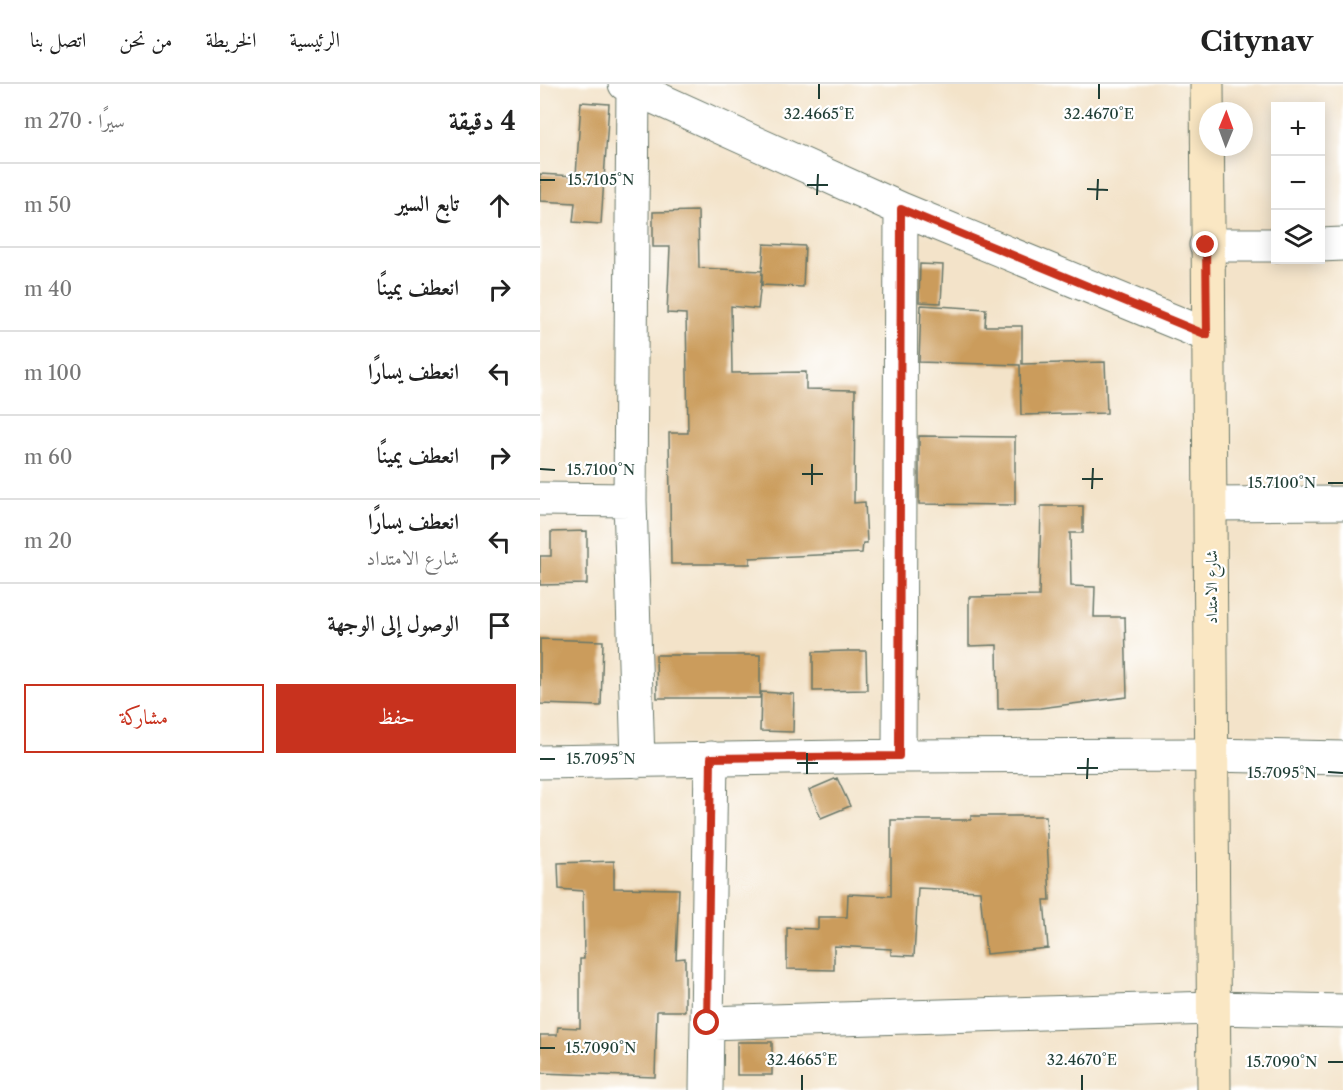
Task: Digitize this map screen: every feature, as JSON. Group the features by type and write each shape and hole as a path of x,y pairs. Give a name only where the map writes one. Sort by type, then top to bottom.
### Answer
{"street":[{"name":"شارع الامتداد","path":"1207,84 1206,245 1211,504 1210,755 1214,1090"},
{"path":"638,761 630,500 630,85 901,209 1207,335"},
{"path":"899,756 901,209"},
{"path":"1325,245 1343,244"},
{"path":"1206,245 1271,245"},
{"path":"540,499 630,500"},
{"path":"1211,504 1343,503"},
{"path":"540,762 899,756 1210,755 1343,758"},
{"path":"706,1090 711,758"},
{"path":"707,1023 1213,1008 1343,1011"}],"building":[{"path":"581,102 609,104 601,224 573,222 575,203 540,201 540,174 576,176"},
{"path":"698,211 699,268 762,271 764,244 805,246 803,287 762,285 762,272 758,309 731,306 732,373 806,372 806,389 855,390 854,503 865,502 867,543 863,543 862,553 750,558 750,564 671,564 669,433 688,433 686,314 667,313 670,247 653,247 653,212"},
{"path":"920,264 943,265 941,303 919,302"},
{"path":"921,305 986,309 985,326 1022,326 1022,364 1105,362 1107,413 1021,415 1020,365 919,362"},
{"path":"919,436 1015,437 1015,505 919,504"},
{"path":"1041,506 1083,506 1083,533 1070,533 1071,586 1095,587 1094,617 1125,617 1127,697 1040,708 998,709 997,645 969,646 969,597 1039,596"},
{"path":"587,531 587,584 540,585 540,556 551,556 551,532"},
{"path":"540,639 603,641 601,706 540,704"},
{"path":"866,651 867,690 813,691 813,652"},
{"path":"656,655 760,655 760,698 657,698"},
{"path":"761,692 794,694 793,732 760,731"},
{"path":"837,778 850,806 821,818 809,790"},
{"path":"971,816 1046,816 1050,900 1044,900 1048,948 986,954 980,891 918,888 914,956 891,955 891,949 834,946 834,970 787,969 787,928 818,929 818,917 847,917 848,894 891,896 891,820 971,820"},
{"path":"614,861 614,888 679,889 676,959 685,958 685,1011 657,1011 655,1077 540,1073 540,1035 557,1035 558,1027 580,1028 580,959 584,959 583,891 559,889 558,863"},
{"path":"737,1042 772,1042 772,1075 737,1075"}],"route":[{"path":"707,1023 711,758 899,756 901,209 1207,335 1206,245"}]}
